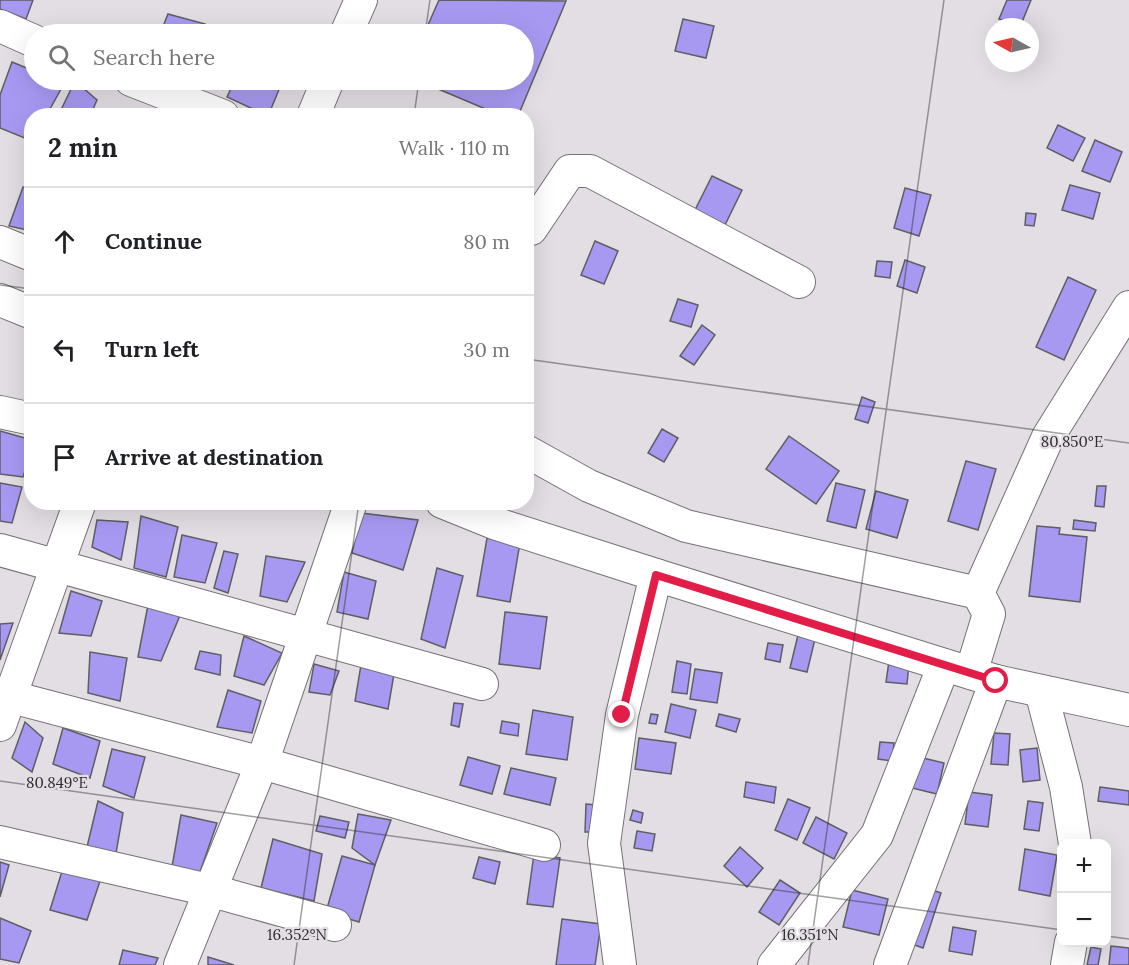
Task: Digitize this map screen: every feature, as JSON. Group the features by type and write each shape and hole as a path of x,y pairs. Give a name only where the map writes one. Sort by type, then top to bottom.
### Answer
{"street":[{"path":"350,24 361,0"},
{"path":"0,26 24,36"},
{"path":"157,90 203,108"},
{"path":"316,108 324,90"},
{"path":"534,223 570,171 590,171 799,282"},
{"path":"0,242 24,252"},
{"path":"0,300 24,309"},
{"path":"978,593 1048,437 1129,307"},
{"path":"0,412 24,417"},
{"path":"534,455 589,486 686,526 978,593 989,614 970,673 890,965"},
{"path":"77,510 3,705 262,763 544,845"},
{"path":"180,965 262,763 348,510"},
{"path":"462,510 494,523 656,575 970,673 1129,710"},
{"path":"0,550 482,684"},
{"path":"620,965 604,843 622,715 656,575"},
{"path":"774,965 877,835 970,673"},
{"path":"1041,691 1066,787 1074,839"},
{"path":"0,842 209,890 335,925"},
{"path":"1067,965 1070,947"}],"building":[{"path":"0,0 33,0 26,19 0,9"},
{"path":"439,0 566,1 534,78 534,24 428,24"},
{"path":"1007,0 1031,0 1024,18 999,18"},
{"path":"168,14 205,24 164,24"},
{"path":"683,19 714,26 706,58 675,51"},
{"path":"12,62 24,67 24,90 61,90 50,108 24,108 24,138 0,128 0,95"},
{"path":"71,90 85,90 97,100 94,108 62,108"},
{"path":"230,90 279,90 271,108 251,108 227,97"},
{"path":"441,90 529,90 521,108 483,108"},
{"path":"1058,125 1085,138 1073,161 1047,148"},
{"path":"1095,140 1122,152 1110,182 1082,171"},
{"path":"712,176 742,190 725,225 695,210"},
{"path":"1070,185 1100,193 1093,219 1062,210"},
{"path":"23,187 24,229 9,226"},
{"path":"905,188 931,195 919,236 894,228"},
{"path":"1026,213 1036,214 1034,226 1025,225"},
{"path":"595,241 618,251 604,284 581,275"},
{"path":"905,260 925,267 917,293 897,286"},
{"path":"877,261 892,262 890,278 875,276"},
{"path":"1068,277 1096,290 1064,360 1036,347"},
{"path":"678,299 698,305 691,327 670,321"},
{"path":"702,325 715,335 694,365 680,356"},
{"path":"862,397 875,402 868,423 855,419"},
{"path":"662,429 678,438 664,462 648,453"},
{"path":"0,431 24,438 23,477 0,474"},
{"path":"789,436 839,471 816,504 766,469"},
{"path":"966,461 996,469 978,530 948,521"},
{"path":"0,483 22,487 12,523 0,521"},
{"path":"836,483 865,490 856,528 827,521"},
{"path":"1097,486 1106,486 1104,507 1095,506"},
{"path":"876,491 908,500 897,538 866,529"},
{"path":"361,513 418,520 403,570 352,553"},
{"path":"141,516 178,527 166,577 134,568"},
{"path":"97,520 128,522 121,560 92,547"},
{"path":"1074,520 1096,523 1095,531 1073,529"},
{"path":"1037,526 1060,528 1059,534 1087,537 1080,602 1029,596"},
{"path":"182,535 217,543 205,583 174,577"},
{"path":"487,538 520,543 510,602 477,596"},
{"path":"224,551 238,554 228,593 214,588"},
{"path":"266,556 305,562 287,602 260,596"},
{"path":"437,568 463,576 445,648 421,639"},
{"path":"344,572 376,581 368,619 337,612"},
{"path":"71,591 102,601 91,636 59,633"},
{"path":"148,605 181,613 161,661 138,657"},
{"path":"505,612 547,617 540,669 499,664"},
{"path":"13,623 0,660 0,624"},
{"path":"798,635 815,639 807,672 790,668"},
{"path":"244,636 282,653 264,685 234,676"},
{"path":"768,643 783,645 780,662 765,659"},
{"path":"200,651 221,655 220,675 195,669"},
{"path":"90,652 127,658 120,701 88,693"},
{"path":"677,661 691,664 687,694 672,692"},
{"path":"889,661 909,663 907,684 886,682"},
{"path":"314,664 339,671 330,695 309,692"},
{"path":"361,665 394,674 388,709 355,701"},
{"path":"695,669 722,673 717,703 690,699"},
{"path":"228,690 261,701 252,733 217,727"},
{"path":"454,703 463,704 459,727 451,725"},
{"path":"671,704 696,710 690,738 665,732"},
{"path":"533,710 573,717 567,760 526,754"},
{"path":"651,714 658,715 656,724 649,723"},
{"path":"719,714 740,719 736,732 716,726"},
{"path":"502,721 519,724 518,736 500,733"},
{"path":"25,722 43,738 32,772 12,758"},
{"path":"63,728 100,741 90,778 53,764"},
{"path":"994,733 1010,734 1008,765 991,764"},
{"path":"639,738 676,743 671,774 635,769"},
{"path":"880,742 894,743 892,761 878,759"},
{"path":"1037,748 1040,780 1023,782 1020,750"},
{"path":"112,749 145,757 134,798 103,786"},
{"path":"468,757 500,766 492,794 460,785"},
{"path":"919,757 944,763 937,794 912,788"},
{"path":"511,768 556,778 550,805 504,794"},
{"path":"746,782 776,787 774,803 744,797"},
{"path":"1100,787 1129,791 1129,805 1098,801"},
{"path":"969,792 992,795 988,827 965,824"},
{"path":"788,799 810,808 797,840 775,830"},
{"path":"98,801 123,813 116,853 87,847"},
{"path":"1028,801 1043,803 1039,831 1024,829"},
{"path":"586,804 596,805 595,832 585,832"},
{"path":"633,810 643,813 641,823 630,820"},
{"path":"358,814 391,820 375,865 352,848"},
{"path":"181,815 217,823 200,872 172,867"},
{"path":"320,816 349,822 345,838 316,831"},
{"path":"816,817 847,833 834,859 803,843"},
{"path":"637,831 655,834 652,851 634,848"},
{"path":"273,839 322,854 314,901 261,888"},
{"path":"740,847 763,868 747,887 724,866"},
{"path":"1025,849 1057,855 1050,896 1019,890"},
{"path":"534,854 560,858 553,907 527,904"},
{"path":"342,856 375,865 359,922 326,912"},
{"path":"479,857 500,862 495,884 473,878"},
{"path":"0,862 9,865 0,897"},
{"path":"63,868 102,875 87,920 50,910"},
{"path":"780,880 800,893 779,925 759,912"},
{"path":"924,887 941,893 923,948 906,942"},
{"path":"852,890 888,899 879,935 843,927"},
{"path":"0,918 31,931 19,963 0,959"},
{"path":"562,919 601,924 595,965 556,965"},
{"path":"953,927 976,931 972,955 949,951"},
{"path":"1111,946 1129,948 1129,965 1109,965"},
{"path":"1091,947 1101,949 1098,965 1087,965"},
{"path":"123,950 158,958 155,965 119,965"},
{"path":"208,957 234,965 208,965"}],"route":[{"path":"622,715 656,575 996,681"}]}
